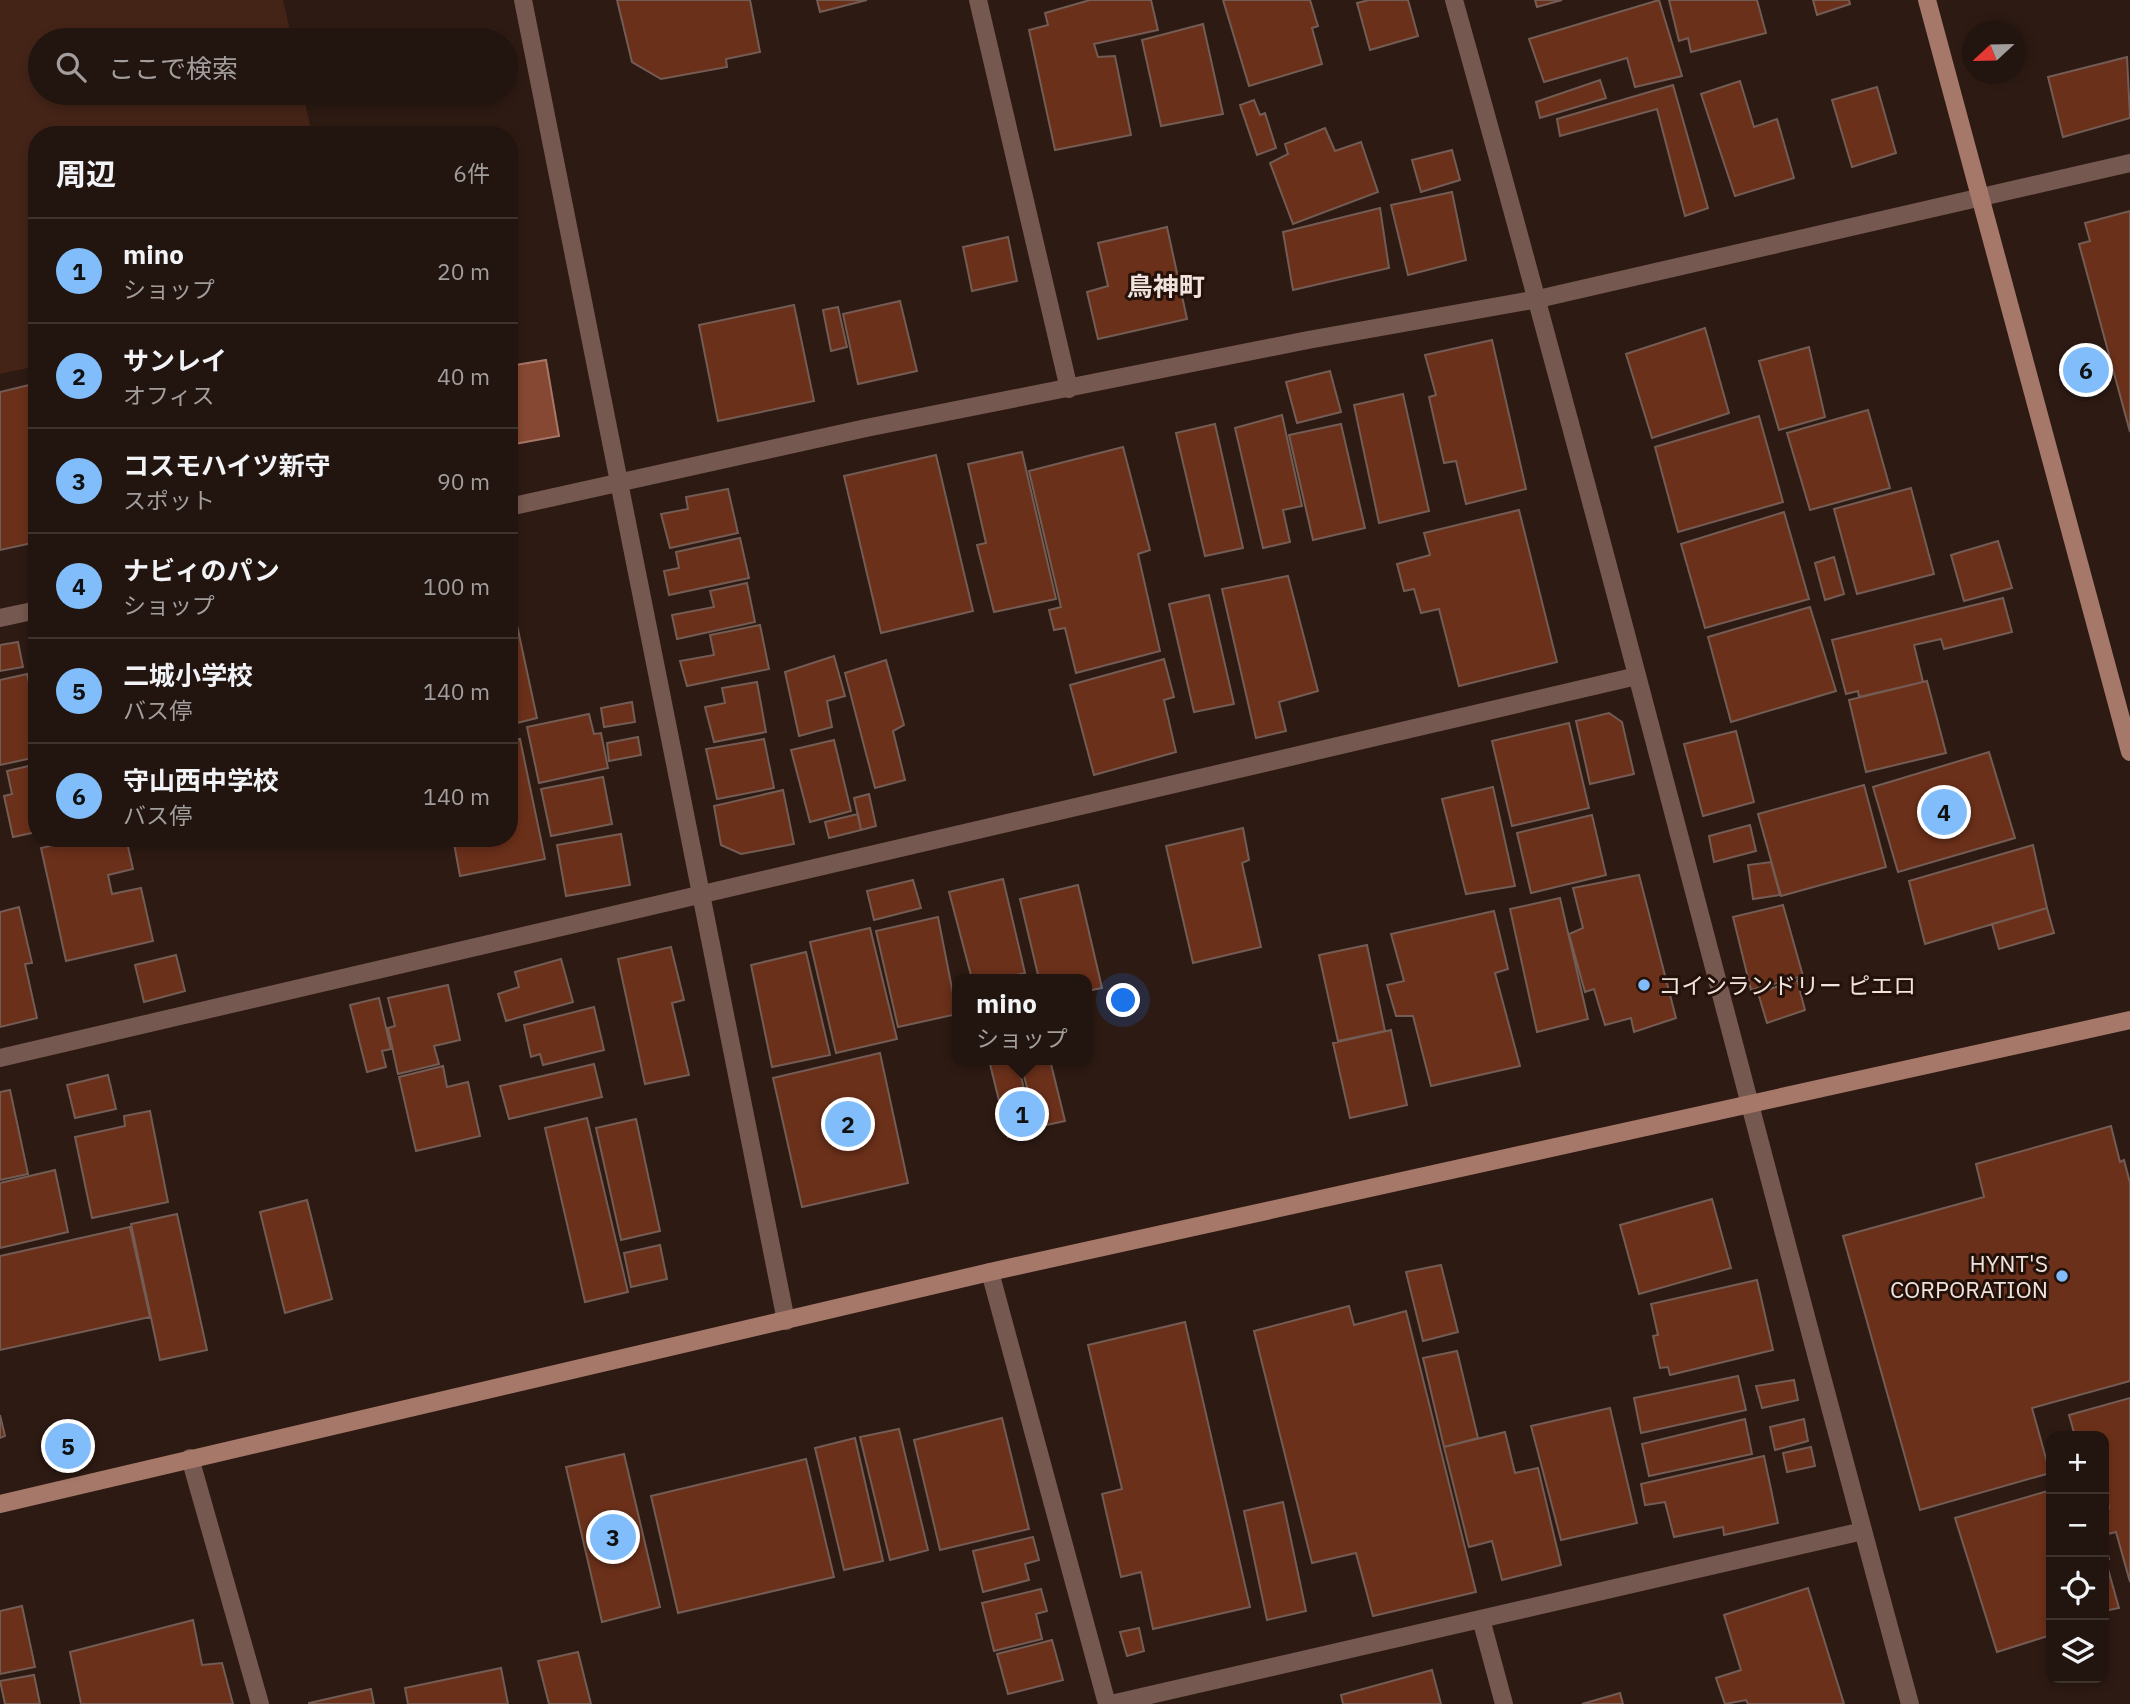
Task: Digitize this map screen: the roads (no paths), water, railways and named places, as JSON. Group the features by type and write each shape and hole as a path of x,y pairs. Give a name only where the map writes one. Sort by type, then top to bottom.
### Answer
{"street":[{"path":"523,0 786,1321"},
{"path":"978,0 1069,389"},
{"path":"1454,0 1538,299 1748,1105 1910,1704"},
{"path":"1927,0 2130,752"},
{"path":"518,505 866,428 1308,340 1538,299 2130,163"},
{"path":"0,618 28,612"},
{"path":"0,1058 1637,676"},
{"path":"0,1504 990,1272 2130,1020"},
{"path":"990,1272 1109,1704 1863,1531"},
{"path":"190,1458 260,1704"},
{"path":"1481,1619 1504,1704"}],"place":[{"name":"守山西中学校","path":"2086,370"},
{"name":"ナビィのパン","path":"1944,812"},
{"name":"コインランドリー ピエロ","path":"1644,985"},
{"name":"mino","path":"1022,1114"},
{"name":"サンレイ","path":"848,1124"},
{"name":"HYNT'S CORPORATION","path":"2062,1276"},
{"name":"二城小学校","path":"68,1446"},
{"name":"コスモハイツ新守","path":"613,1537"}],"district":[{"name":"鳥神町","path":"1166,286"}]}
